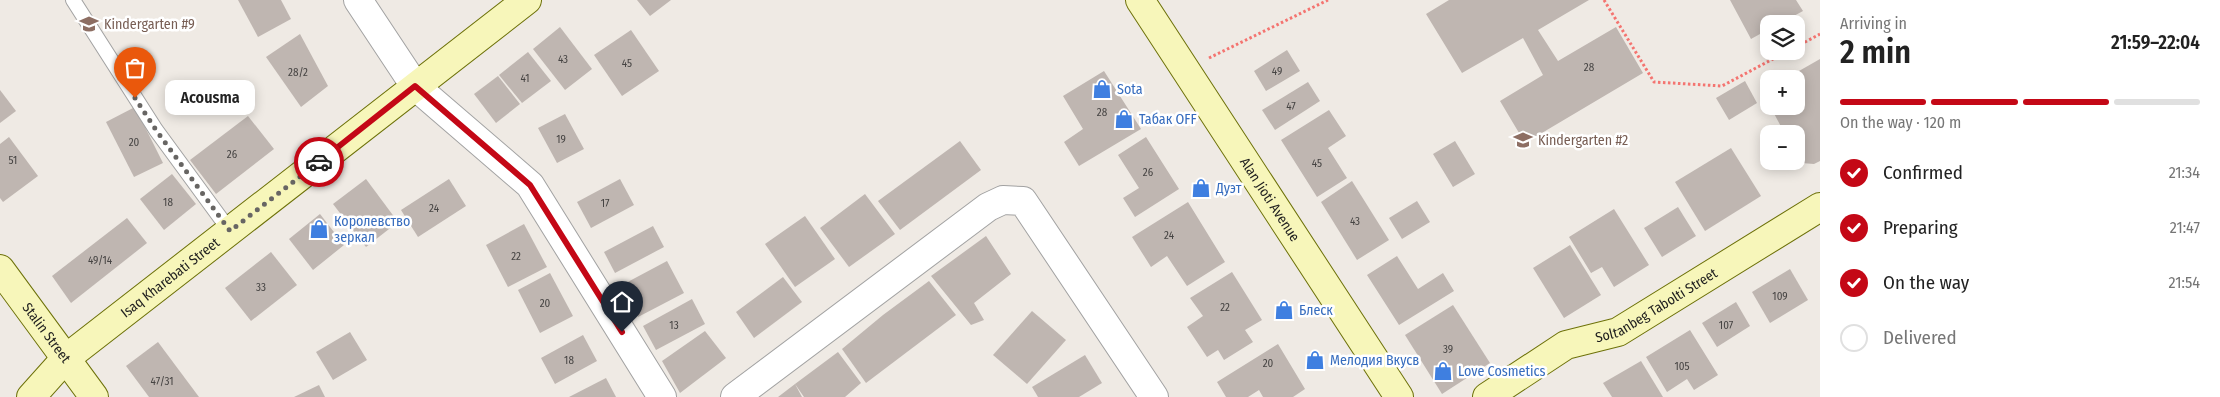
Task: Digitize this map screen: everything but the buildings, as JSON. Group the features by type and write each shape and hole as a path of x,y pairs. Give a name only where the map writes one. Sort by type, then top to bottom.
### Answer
{"street":[{"path":"358,0 415,86 530,185 662,397"},
{"name":"Isaq Kharebati Street","path":"31,397 65,360 527,0"},
{"name":"Alan Jioti Avenue","path":"1140,0 1184,71 1399,397"},
{"path":"735,397 988,207 1003,200 1023,201 1154,397"},
{"name":"Soltanbeg Tabolti Street","path":"1487,397 1566,345 1618,332 1820,206"},
{"name":"Stalin Street","path":"0,269 94,397"}],"lane":[{"path":"73,0 156,130 230,231"}],"path":[{"path":"1184,71 1328,0"},
{"path":"1604,0 1654,82 1722,86 1771,60"},
{"path":"1805,42 1820,34"}],"way so far":[{"path":"135,98 156,130 230,231 319,162"}],"place":[{"name":"Kindergarten #9","path":"89,24"},
{"name":"Sota","path":"1102,89"},
{"name":"Acousma","path":"135,98"},
{"name":"Табак OFF","path":"1124,119"},
{"name":"Kindergarten #2","path":"1523,140"},
{"name":"Дуэт","path":"1201,188"},
{"name":"Королевство зеркал","path":"319,229"},
{"name":"Блеск","path":"1284,310"},
{"name":"Мелодия Вкусв","path":"1315,360"},
{"name":"Love Cosmetics","path":"1443,371"}],"route":[{"path":"319,162 415,86 530,185 622,332"}]}
